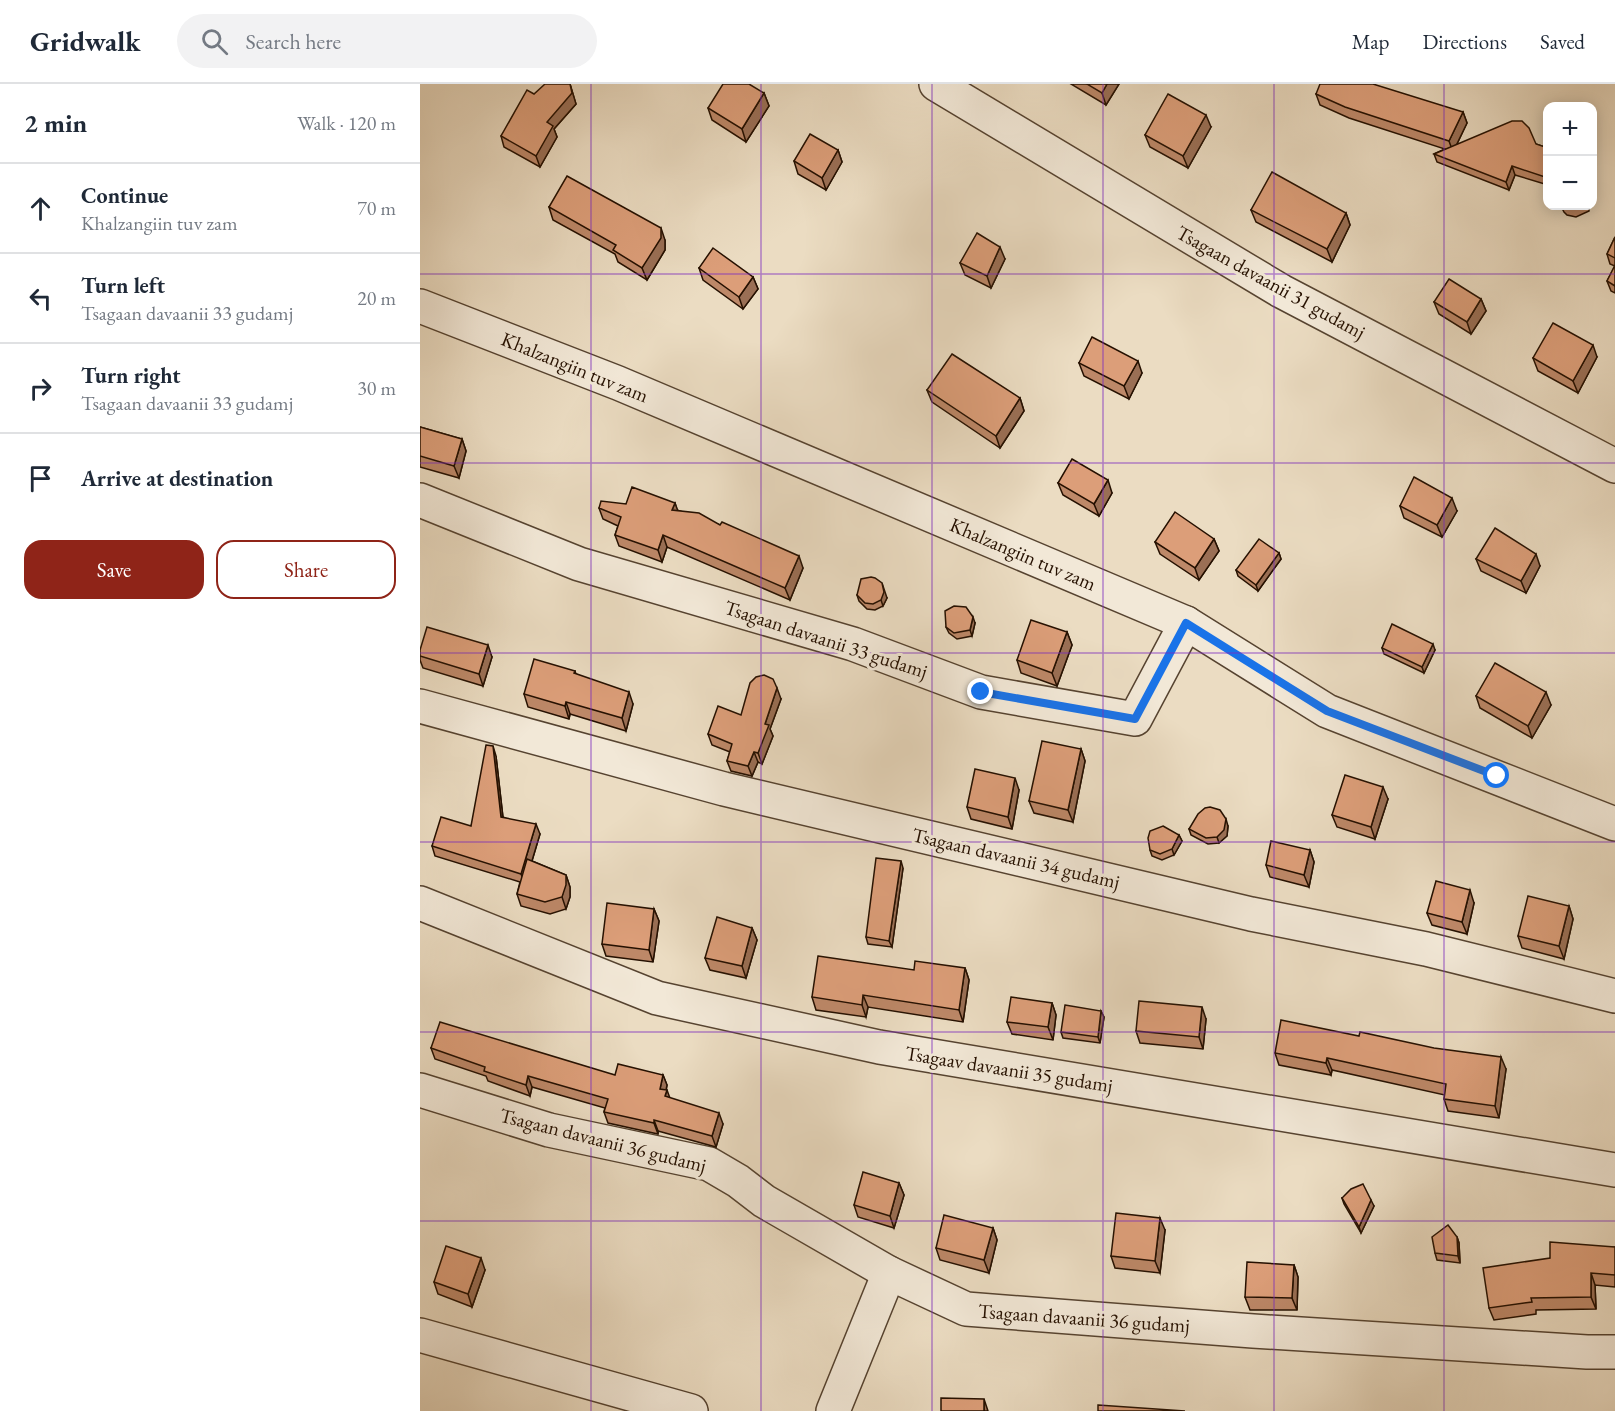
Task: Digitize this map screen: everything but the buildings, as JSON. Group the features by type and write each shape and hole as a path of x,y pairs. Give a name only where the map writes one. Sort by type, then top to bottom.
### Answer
{"street":[{"name":"Tsagaan davaanii 31 gudamj","path":"936,84 1281,291 1615,466"},
{"name":"Khalzangiin tuv zam","path":"420,306 618,383 1186,623 1327,711 1615,824"},
{"name":"Tsagaan davaanii 33 gudamj","path":"420,500 579,564 853,644 981,692 1135,719 1186,623"},
{"name":"Tsagaan davaanii 34 gudamj","path":"420,706 724,789 1251,914 1426,949 1615,996"},
{"name":"Tsagaav davaanii 35 gudamj","path":"420,903 657,998 879,1047 1615,1170"},
{"name":"Tsagaan davaanii 36 gudamj","path":"420,1090 549,1130 709,1164 738,1181 764,1201 889,1273 966,1309 1265,1331 1615,1352"},
{"path":"833,1411 889,1273"},
{"path":"420,1335 692,1411"}],"route":[{"path":"981,692 1135,719 1186,623 1327,711 1497,776"}]}
